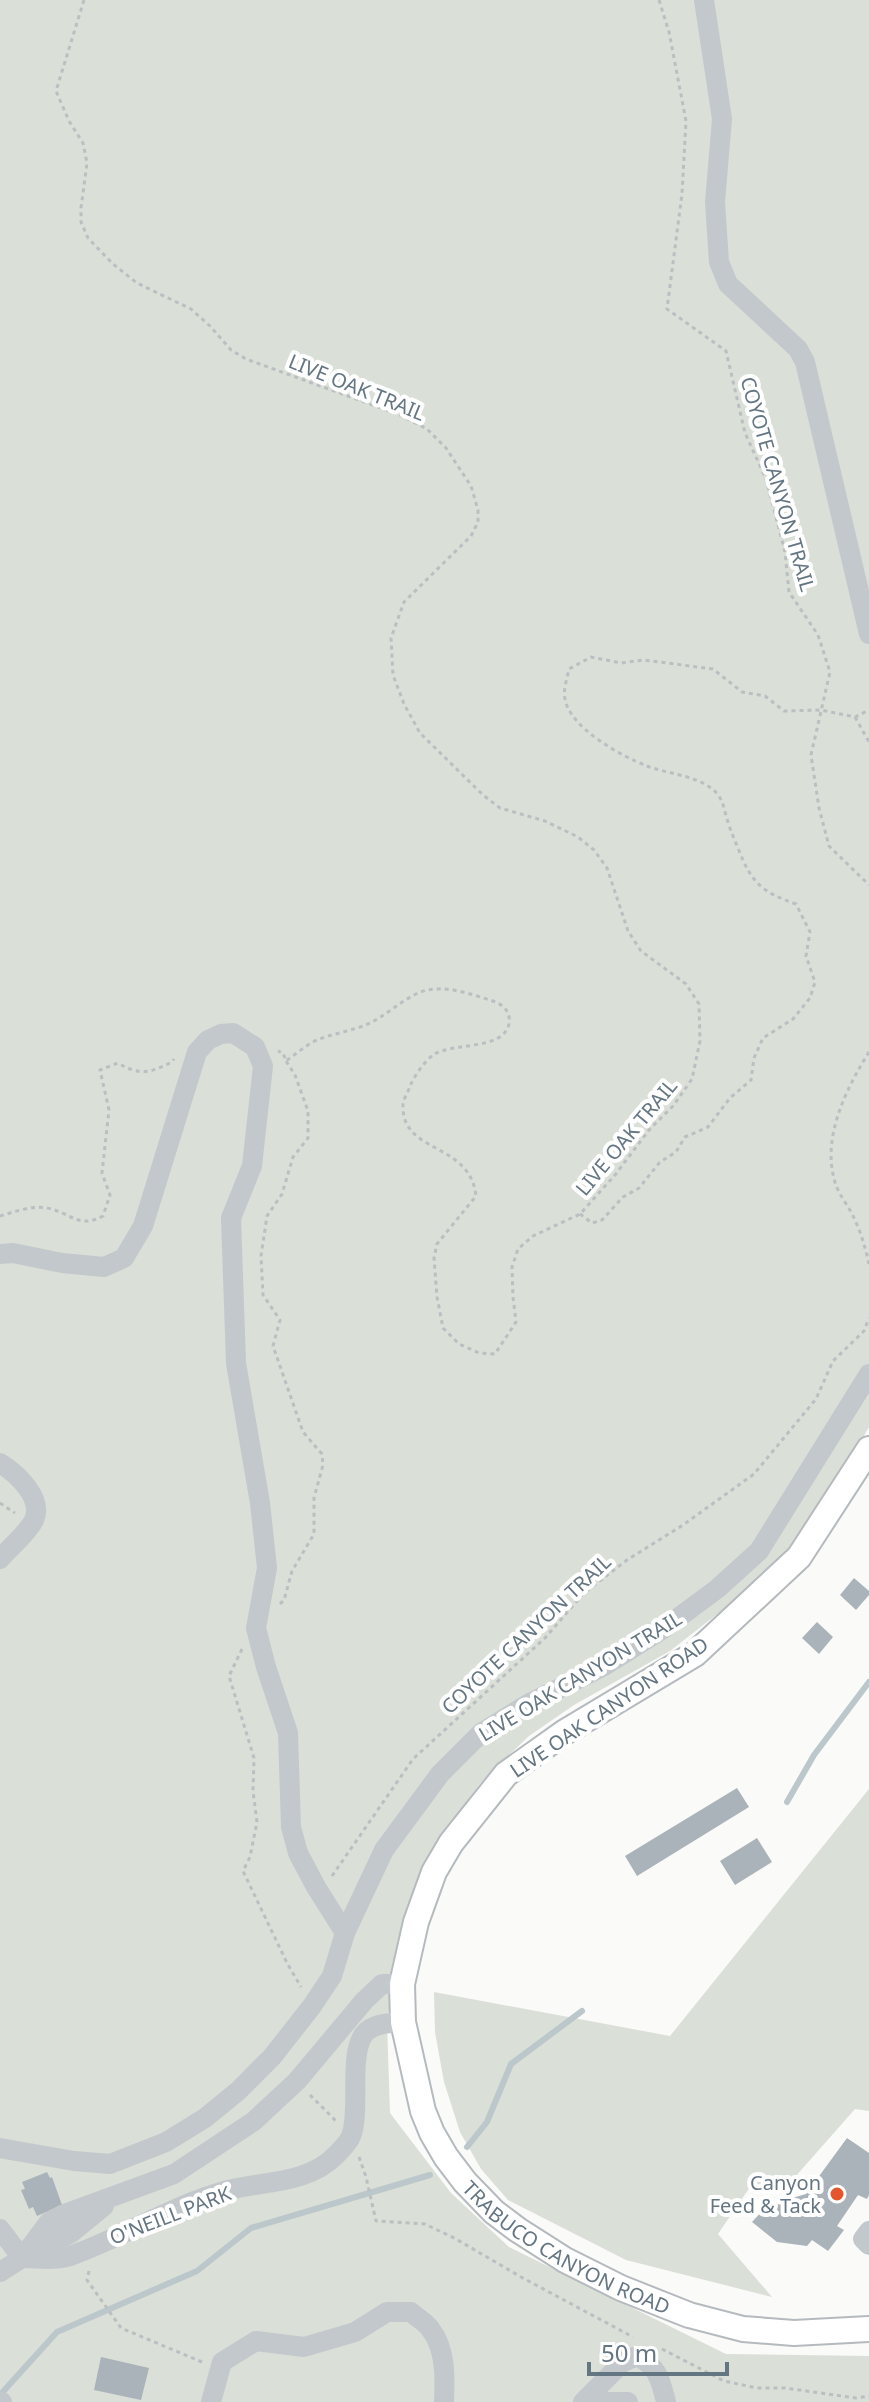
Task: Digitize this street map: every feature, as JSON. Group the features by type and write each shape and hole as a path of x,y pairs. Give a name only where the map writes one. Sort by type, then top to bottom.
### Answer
{"main road":[{"name":"LIVE OAK CANYON ROAD","path":"406,2032 402,1984 416,1922 434,1872 451,1843 506,1774 565,1732 695,1654 799,1557 869,1449"},
{"name":"TRABUCO CANYON ROAD","path":"406,2032 423,2111 446,2157 494,2212 541,2246 621,2288 703,2319 743,2329 794,2333 869,2329"}],"street":[{"path":"704,0 722,119 715,202 719,262 728,284 798,349 805,362 869,634"},
{"path":"0,1254 13,1253 62,1263 104,1267 124,1258 143,1226 197,1052 208,1040 221,1034 233,1033 255,1047 261,1056 263,1079 252,1166 231,1218 236,1363 260,1503 267,1568 256,1628 288,1733 291,1827 298,1853 345,1933"},
{"name":"LIVE OAK CANYON TRAIL","path":"0,2148 110,2164 166,2142 205,2118 238,2091 272,2057 332,1976 345,1933 384,1850 440,1774 481,1733 528,1704 604,1666 663,1629 717,1589 759,1551 869,1374"},
{"path":"0,1463 25,1483 36,1511 33,1521 0,1559"},
{"name":"O'NEILL PARK","path":"0,2272 22,2258 49,2222 174,2174 254,2121 297,2081 382,1984 402,1984"},
{"path":"351,2137 358,2052 365,2033 377,2025 406,2032"},
{"path":"336,2035 358,2052"},
{"name":"O'NEILL PARK","path":"22,2258 67,2258 176,2209 227,2190 275,2182 318,2170 351,2137"},
{"path":"0,2229 22,2258"},
{"path":"869,2231 863,2239 869,2245"},
{"path":"211,2402 222,2362 256,2341 304,2347 355,2332 387,2312 411,2312 432,2330 446,2377 444,2402"},
{"path":"583,2402 623,2362 637,2356 649,2362 658,2374 666,2402"},
{"path":"603,2402 628,2402"}],"path":[{"name":"LIVE OAK TRAIL","path":"84,0 56,91 83,143 87,163 81,222 88,238 137,283 191,309 231,350 246,359 400,415 427,429 446,448 471,486 478,522 471,536 404,602 391,638 393,675 404,704 420,733 483,795 500,808 545,821 578,837 594,850 607,868 628,931 641,951 686,984 699,1004 700,1041 692,1079 673,1106 649,1130 580,1214 533,1236 518,1249 512,1267 516,1322 495,1354 479,1353 459,1344 443,1328 434,1258 437,1244 476,1196 474,1182 465,1167 422,1141 407,1124 402,1105 415,1077 433,1055 494,1041 505,1033 509,1022 508,1011 500,1003 448,988 419,992 370,1023 315,1041 286,1061 283,1053 255,1047"},
{"name":"COYOTE CANYON TRAIL","path":"659,0 669,32 686,121 682,194 667,309 726,351 745,433 766,479 785,552 789,592 818,635 830,672 811,755 819,808 829,846 869,885"},
{"path":"580,1214 592,1223 602,1220 623,1197 639,1188 660,1162 676,1152 685,1137 708,1127 730,1098 751,1080 754,1058 763,1038 793,1019 810,998 815,982 806,956 810,932 796,904 759,887 747,872 724,803 710,788 690,778 646,766 586,732 565,703 564,690 569,669 591,657 621,663 644,660 695,666 713,669 742,692 765,696 784,711 821,710 855,717 869,710"},
{"path":"855,717 869,742"},
{"path":"0,1216 45,1207 81,1222 93,1222 103,1216 110,1195 102,1173 109,1110 100,1070 118,1063 130,1070 151,1072 172,1062 178,1052"},
{"path":"869,1052 843,1099 831,1161 836,1186 853,1215 869,1264"},
{"name":"COYOTE CANYON TRAIL","path":"316,1887 331,1877 413,1759 545,1638 584,1593 754,1474 816,1399 833,1361 864,1331 869,1318"},
{"path":"311,2096 351,2137 366,2177 376,2221 425,2224 634,2338"},
{"path":"78,2253 91,2262 87,2280 121,2328 220,2370"},
{"path":"658,2347 724,2381 757,2388 785,2388 856,2398 869,2396"}],"shaded area":[{"path":"0,0 869,0 869,1427 800,1542 771,1572 670,1651 574,1705 529,1736 483,1780 443,1833 418,1878 398,1942 387,2023 390,2113 451,2193 509,2247 726,2354 869,2356 869,2402 0,2402"},
{"path":"869,1789 869,2111 855,2109 795,2177 750,2187 718,2234 772,2297 626,2260 508,2200 481,2169 460,2132 444,2082 435,2032 434,1992 670,2036"}],"building":[{"path":"854,1578 869,1591 856,1610 840,1595"},
{"path":"817,1622 833,1637 819,1654 802,1638"},
{"path":"737,1788 749,1807 637,1876 625,1856"},
{"path":"757,1838 772,1862 735,1885 720,1861"},
{"name":"Canyon Feed & Tack","path":"847,2138 869,2153 869,2195 867,2199 858,2195 837,2226 844,2230 828,2251 812,2240 807,2246 777,2242 752,2222 768,2205 806,2194"},
{"path":"47,2172 52,2177 62,2205 37,2216 33,2207 29,2209 21,2190 25,2189 22,2182"},
{"path":"101,2357 149,2368 141,2400 94,2390"}],"waterway":[{"path":"787,1802 814,1755 869,1682"},
{"path":"467,2147 487,2122 511,2064 582,2011"},
{"path":"0,2395 57,2332 197,2271 251,2228 430,2175"}],"place":[{"name":"Canyon Feed & Tack","path":"837,2194"}]}
